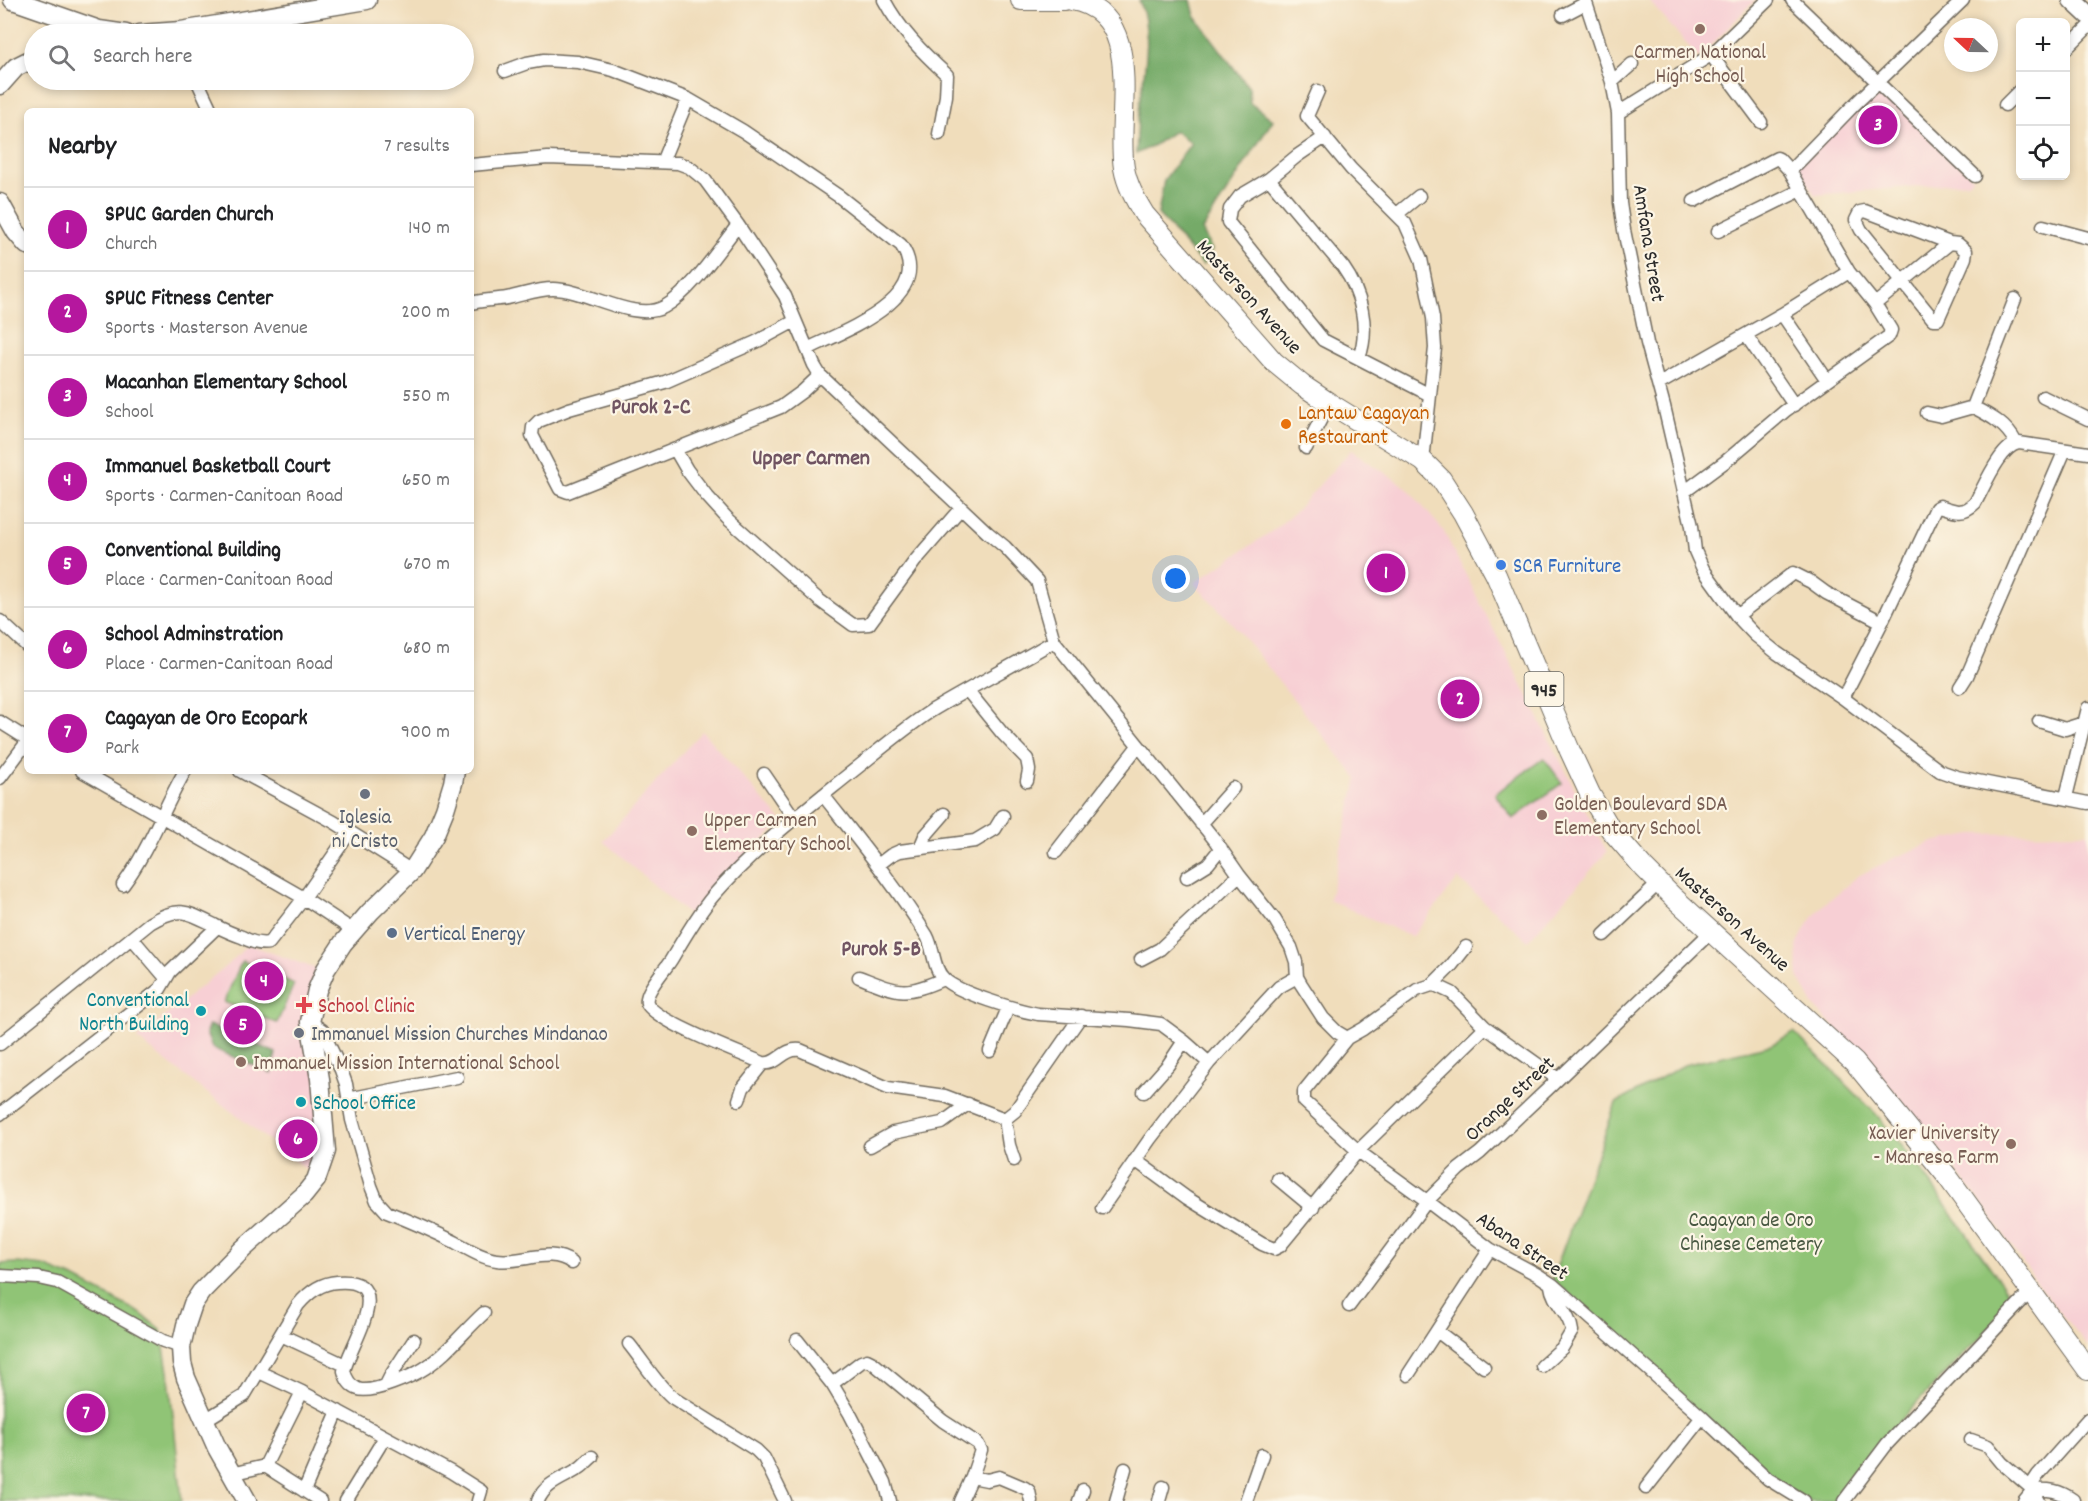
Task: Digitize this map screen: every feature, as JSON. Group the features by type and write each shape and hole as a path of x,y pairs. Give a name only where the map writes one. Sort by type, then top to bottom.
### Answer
{"main road":[{"path":"13,0 85,24"},
{"path":"232,24 367,0"},
{"path":"1021,0 1064,0"},
{"name":"Masterson Avenue","path":"1071,0 1083,2 1103,16 1112,27 1119,44 1124,79 1124,168 1129,185 1144,214 1274,362 1329,403 1423,461 1455,498 1496,575 1590,794 1611,830 1659,883 1854,1063 1947,1176 2088,1370"},
{"path":"2072,0 2088,15"},
{"path":"0,85 16,67 24,63"},
{"path":"0,203 24,241"},
{"path":"247,1501 217,1448 186,1378 181,1347 189,1314 201,1292 304,1195 316,1180 326,1151 317,1055 310,1022 317,990 326,969 343,943 412,871 434,836 451,792 454,774"}],"street":[{"path":"884,0 914,45 947,75 939,135"},
{"path":"1618,113 1711,56 1768,0"},
{"path":"1792,0 1975,176"},
{"path":"1790,171 1963,0"},
{"path":"1563,15 1586,1"},
{"name":"Amfana Street","path":"1586,1 1612,82 1618,113 1620,203 1647,343 1684,492 1695,551 1703,569 1737,616 1755,636 1940,771 1957,777 2088,803"},
{"path":"2070,44 2088,27"},
{"path":"1711,56 1761,122"},
{"path":"505,71 544,60 578,62 613,70 688,99 743,131 857,209 901,245 906,253 910,271 903,290 895,299 868,319 807,349"},
{"path":"1612,82 1632,63"},
{"path":"202,90 210,108"},
{"path":"1318,91 1307,116 1351,169 1405,223 1416,244 1428,288 1435,331 1423,461"},
{"path":"2005,105 2016,94"},
{"path":"662,162 688,99"},
{"path":"1325,137 1269,179 1240,196 1230,210 1228,222 1323,340 1430,394"},
{"path":"474,165 548,158 662,162 678,163 698,173 714,190 785,296 820,375 1005,547 1037,581 1054,641 1221,848 1285,935 1296,962 1297,977 1323,1018 1337,1032 1347,1038 1417,990 1432,985 1466,947"},
{"path":"1684,492 1794,405 1889,336 1890,327 1849,272 1790,171 1777,158 1694,201"},
{"path":"1269,179 1298,223 1343,267 1357,289 1364,335 1359,358"},
{"path":"1718,231 1801,190"},
{"path":"1397,214 1419,196"},
{"path":"1860,212 1879,215 1960,245 1965,251 1965,258 1938,320 1933,319 1903,282 1861,230 1856,220 1860,212"},
{"path":"474,302 553,289 572,291 628,309 648,312 674,300 694,280 738,225"},
{"path":"2043,226 2088,238"},
{"path":"1875,304 1950,243"},
{"path":"1659,384 1782,314 1849,272"},
{"path":"1973,407 2015,299"},
{"path":"1782,314 1827,380"},
{"path":"795,321 756,342 665,381 569,409 538,421 532,432 560,489 565,492 574,491 781,408 820,375"},
{"path":"1746,335 1794,405"},
{"path":"2043,397 2088,419"},
{"path":"1306,448 1329,403"},
{"path":"1927,413 1941,416 1973,407 1999,422 2012,434 2016,443"},
{"path":"1843,698 1936,508 1940,506 1959,512 1969,508 1975,502 2003,453 2012,444 2065,450 2086,448"},
{"path":"1960,687 1967,676 2065,450"},
{"path":"676,451 706,495 728,518 819,600 853,625 869,624 915,561 961,508"},
{"path":"1737,616 1793,573 1882,622"},
{"path":"0,621 24,643"},
{"path":"1005,1119 945,1096 888,1088 800,1050 786,1052 771,1063 763,1063 673,1023 649,1006 646,1000 647,994 713,896 764,844 906,728 1054,641"},
{"path":"968,691 1002,734 1027,759 1029,770 1027,781"},
{"path":"2066,797 2088,708"},
{"path":"2039,721 2065,729 2084,723"},
{"path":"0,722 24,739"},
{"path":"0,778 24,745"},
{"path":"1056,852 1138,746"},
{"path":"87,774 304,898 354,931"},
{"path":"123,885 139,863 183,774"},
{"path":"245,774 350,832 412,871"},
{"path":"764,774 794,818"},
{"path":"1201,824 1233,788"},
{"path":"823,795 878,865 927,937 943,979 1008,1008 1038,1014 1136,1020 1161,1024 1209,1063"},
{"path":"920,848 925,836 944,814"},
{"path":"878,865 891,855 920,848 975,841 995,829 1003,816"},
{"path":"0,1044 159,918 177,912 194,914 217,927 255,943 269,943 350,832"},
{"path":"1187,877 1208,864 1221,848"},
{"path":"1141,959 1160,949 1239,875"},
{"path":"1604,935 1659,883"},
{"path":"0,1114 160,989 170,972 217,927"},
{"name":"Orange Street","path":"1349,1306 1427,1201 1558,1080 1712,931"},
{"path":"132,938 166,978"},
{"path":"859,977 908,992 919,990 943,979"},
{"path":"1102,1208 1135,1160 1209,1063 1279,987 1297,977"},
{"path":"1432,985 1443,987 1452,993 1485,1027 1558,1080"},
{"path":"990,1051 1008,1008"},
{"path":"1005,1119 1015,1111 1081,1016"},
{"path":"310,1022 325,1034 346,1084 371,1186 377,1201 387,1212 486,1258 514,1261 532,1257 557,1256 564,1257 572,1263"},
{"path":"1135,1160 1187,1198 1269,1248 1280,1246 1358,1151 1485,1027"},
{"name":"Abana Street","path":"1347,1038 1304,1091 1304,1101 1358,1151 1490,1249 1551,1283 1768,1479 1800,1500"},
{"path":"1144,1092 1168,1065 1184,1041"},
{"path":"739,1100 748,1081 763,1063"},
{"path":"348,1099 457,1077"},
{"path":"870,1146 893,1133 942,1123 968,1104"},
{"path":"1005,1119 1014,1160"},
{"path":"1278,1179 1312,1208"},
{"path":"1408,1375 1490,1249"},
{"path":"0,1276 27,1276 57,1282 163,1341 181,1347"},
{"path":"205,1420 239,1400 259,1372 298,1305 313,1290 325,1284 339,1282 356,1284 364,1288 368,1296 366,1314 345,1365 346,1378 358,1389 365,1391 424,1369 484,1313"},
{"path":"1542,1366 1563,1348 1572,1331 1566,1313 1552,1294 1551,1283"},
{"path":"1861,1501 1847,1497 1887,1444 2031,1291"},
{"path":"1437,1331 1484,1367"},
{"path":"281,1335 345,1365"},
{"path":"797,1340 832,1384 885,1482 890,1501"},
{"path":"386,1385 414,1341"},
{"path":"629,1344 664,1390 673,1398 756,1450 764,1458 785,1501"},
{"path":"832,1384 867,1360 943,1421 980,1445 981,1450 972,1477 961,1501"},
{"path":"259,1372 302,1392 452,1472 481,1491 478,1501"},
{"path":"265,1466 302,1392"},
{"path":"304,1491 338,1411"},
{"path":"1646,1488 1702,1417"},
{"path":"2034,1493 2038,1475 2088,1419"},
{"path":"346,1501 385,1437"},
{"path":"1971,1440 1988,1446 2002,1463 2034,1493"},
{"path":"1246,1501 1262,1455"},
{"path":"538,1501 540,1494 551,1484 592,1457"},
{"path":"231,1474 265,1466 320,1501"},
{"path":"1116,1501 1125,1469"},
{"path":"972,1477 987,1480 999,1478 1025,1488 1029,1491 1031,1501"},
{"path":"1159,1501 1162,1487"},
{"path":"2024,1501 2034,1493 2060,1491 2073,1500"}],"shaded area":[{"name":"Carmen National High School","path":"1648,0 1755,0 1699,58"},
{"path":"1879,86 1973,178 1968,182 1815,195 1796,164"},
{"path":"1351,450 1406,487 1443,530 1607,852 1528,941 1458,879 1412,937 1329,900 1357,778 1238,630 1194,583 1272,531 1294,513"},
{"name":"Upper Carmen Elementary School","path":"702,731 782,821 691,917 603,841"},
{"name":"Xavier University - Manresa Farm","path":"2088,833 2088,1347 2041,1289 1985,1207 1885,1081 1813,1005 1798,976 1797,946 1805,928 1822,906 1858,876 1933,842 1972,834"},
{"name":"Immanuel Mission International School","path":"248,944 322,971 316,997 323,1134 310,1172 137,1039 232,961"}],"green space":[{"path":"1139,0 1191,0 1195,16 1249,88 1250,103 1273,120 1202,230 1212,250 1203,265 1158,214 1164,180 1191,143 1175,131 1136,154 1147,41"},
{"path":"1544,758 1562,783 1513,819 1495,794"},
{"path":"242,961 294,984 277,1023 224,1002"},
{"path":"209,1025 276,1053 272,1073 212,1048 206,1033"},
{"name":"Cagayan de Oro Chinese Cemetery","path":"1794,1032 1876,1114 1919,1167 2015,1302 1911,1409 1875,1450 1838,1501 1807,1501 1769,1477 1552,1279 1616,1103 1684,1065 1771,1045"},
{"path":"0,1264 44,1266 74,1278 140,1313 161,1330 169,1377 182,1501 0,1501"}],"place":[{"name":"Carmen National High School","path":"1700,29"},
{"name":"Macanhan Elementary School","path":"1878,125"},
{"name":"Lantaw Cagayan Restaurant","path":"1286,424"},
{"name":"SCR Furniture","path":"1501,565"},
{"name":"SPUC Garden Church","path":"1386,573"},
{"name":"SPUC Fitness Center","path":"1460,699"},
{"name":"Iglesia ni Cristo","path":"365,794"},
{"name":"Golden Boulevard SDA Elementary School","path":"1542,815"},
{"name":"Upper Carmen Elementary School","path":"692,831"},
{"name":"Vertical Energy","path":"392,933"},
{"name":"Immanuel Basketball Court","path":"264,981"},
{"name":"School Clinic","path":"304,1005"},
{"name":"Conventional North Building","path":"201,1011"},
{"name":"Conventional Building","path":"243,1025"},
{"name":"Immanuel Mission Churches Mindanao","path":"299,1033"},
{"name":"Immanuel Mission International School","path":"241,1062"},
{"name":"School Office","path":"301,1102"},
{"name":"School Adminstration","path":"298,1139"},
{"name":"Xavier University - Manresa Farm","path":"2011,1144"},
{"name":"Cagayan de Oro Ecopark","path":"86,1413"}],"district":[{"name":"Purok 2-C","path":"651,405"},
{"name":"Upper Carmen","path":"811,456"},
{"name":"Purok 5-B","path":"881,947"}]}
